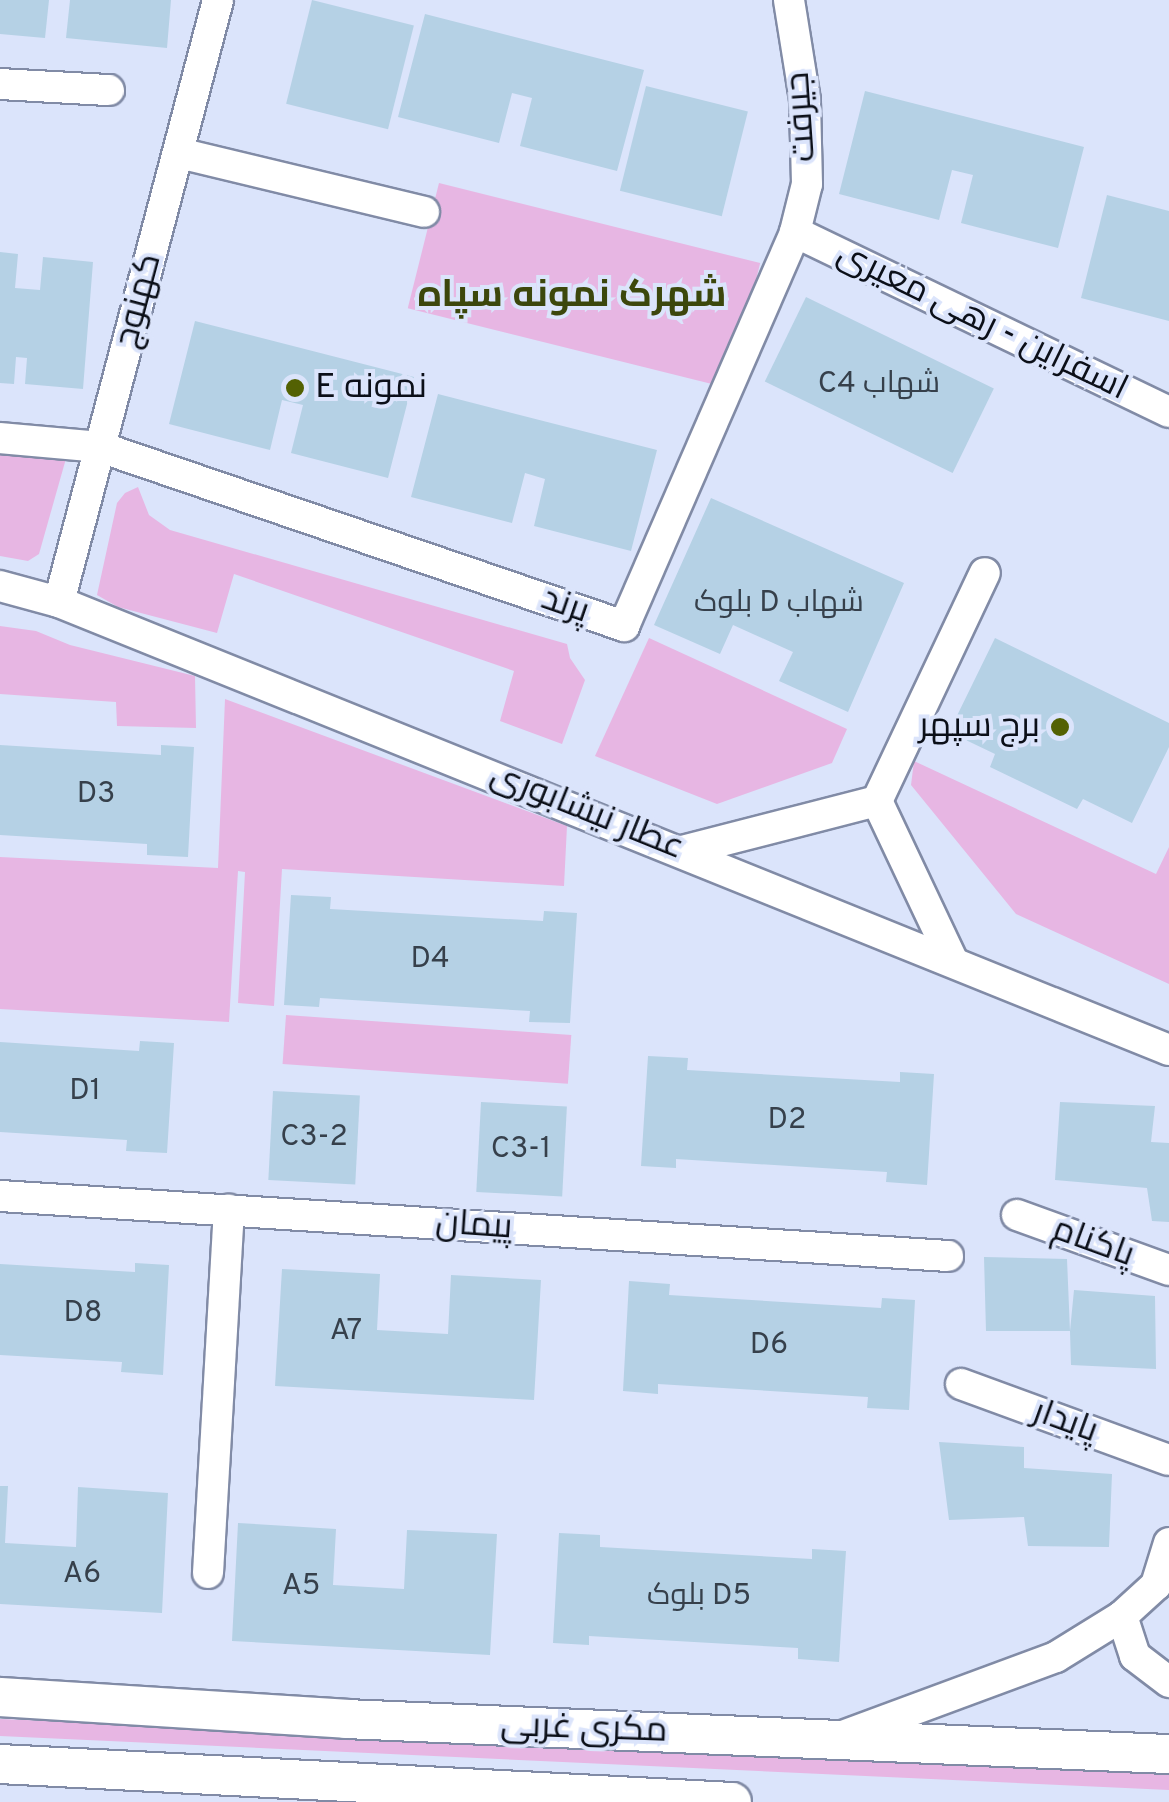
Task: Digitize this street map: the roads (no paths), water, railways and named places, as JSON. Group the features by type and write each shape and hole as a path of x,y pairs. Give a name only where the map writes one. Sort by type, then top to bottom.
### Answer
{"street":[{"name":"كهنوج","path":"59,602 218,0"},
{"name":"جیرفت","path":"789,0 805,100 806,184 795,232"},
{"path":"0,84 110,90"},
{"path":"179,153 424,212"},
{"name":"اسفراين - رهی معیری","path":"795,232 1169,412"},
{"name":"پرند","path":"0,438 100,447 624,626 795,232"},
{"path":"682,851 876,801 985,574"},
{"name":"عطار نیشابوری","path":"0,586 59,602 1169,1050"},
{"path":"876,801 953,962"},
{"name":"پیمان","path":"0,1196 948,1256"},
{"path":"208,1574 229,1210"},
{"name":"پاکنام","path":"1017,1215 1169,1270"},
{"name":"پایدار","path":"961,1384 1169,1460"},
{"path":"834,1740 1056,1657 1122,1616 1156,1585 1169,1542"},
{"path":"1122,1616 1135,1656 1169,1682"},
{"name":"مکری غربی","path":"0,1697 366,1720 1169,1754"},
{"name":"مکری غربی","path":"0,1764 732,1802"},
{"path":"0,1774 63,1768"}],"place":[{"name":"E نمونه","path":"295,388"},
{"name":"برج سپهر","path":"1060,727"}],"district":[{"name":"شهرک نمونه سپاه","path":"572,297"}]}
